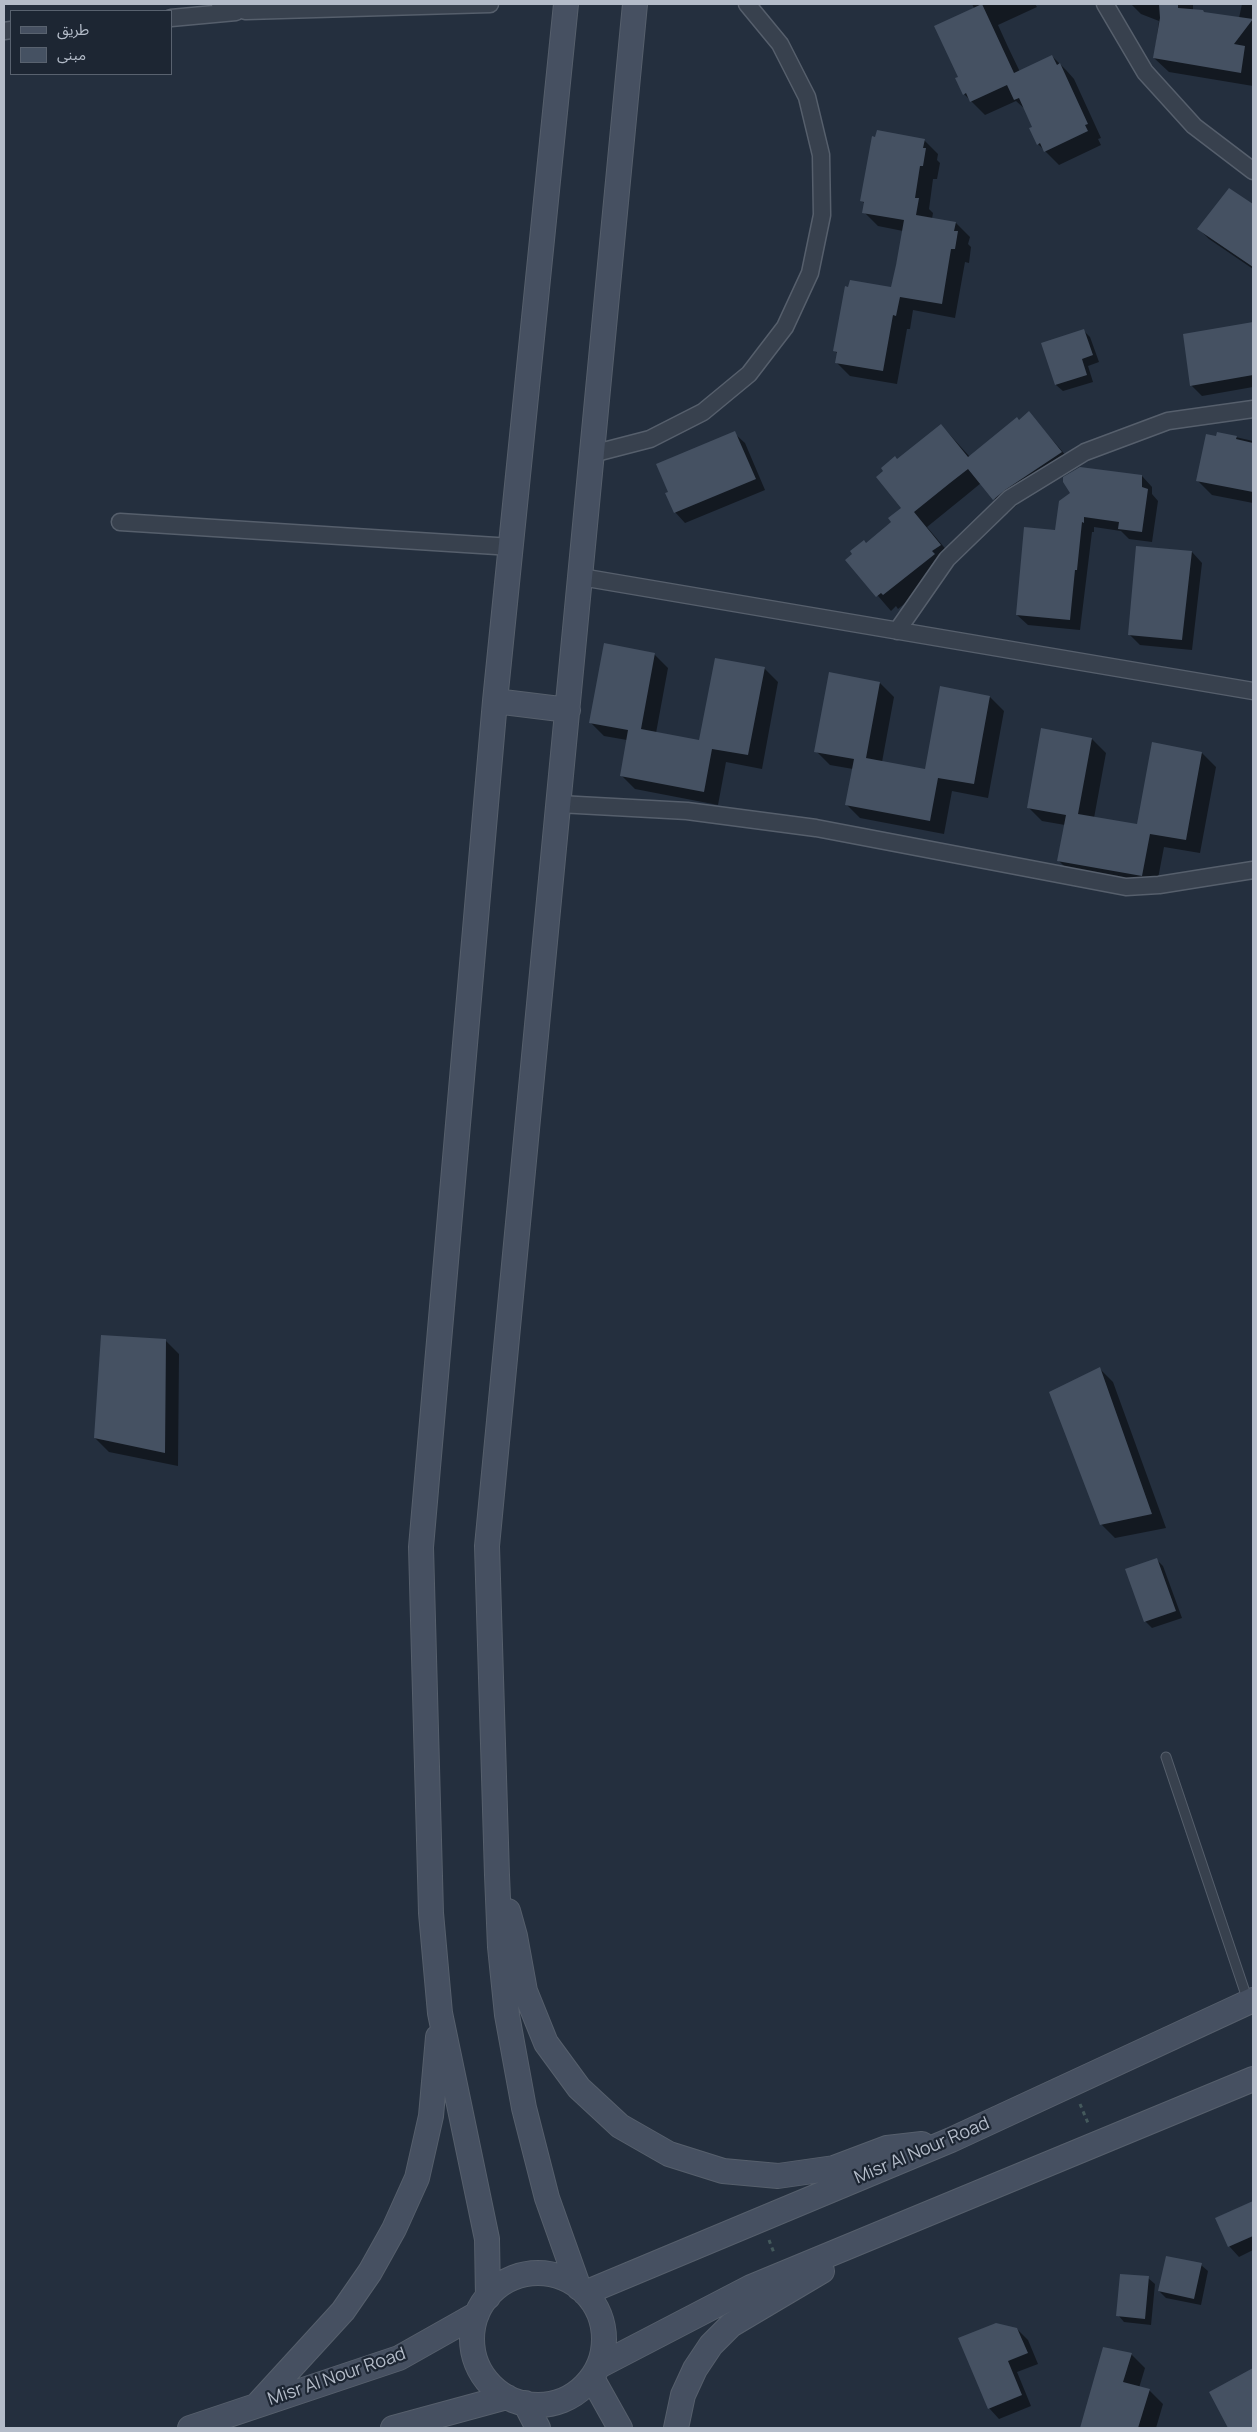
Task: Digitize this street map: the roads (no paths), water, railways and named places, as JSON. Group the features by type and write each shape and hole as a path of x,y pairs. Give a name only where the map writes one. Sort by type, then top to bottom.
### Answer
{"street":[{"path":"220,4 246,11"},
{"path":"172,18 246,11 356,6 490,4"},
{"path":"482,2305 509,2281 521,2276 541,2273 561,2278 582,2290 595,2305 603,2327 604,2350 595,2372 579,2391 562,2401 544,2405 516,2400 491,2385 480,2370 473,2352 472,2332 482,2305 487,2239 440,2013 431,1913 421,1547 495,701 566,4"},
{"path":"582,2290 547,2198 524,2108 507,2015 500,1947 487,1546 635,4"},
{"path":"592,454 650,439 703,412 734,387 749,374 785,327 810,273 822,214 821,155 807,97 780,44 748,4"},
{"path":"1106,4 1145,72 1194,126 1253,170"},
{"path":"897,631 947,559 1010,498 1085,452 1168,421 1253,409"},
{"path":"120,522 512,547"},
{"path":"580,578 1253,691"},
{"path":"495,701 568,710"},
{"path":"559,804 687,811 816,828 1126,887 1168,884 1253,870"},
{"path":"497,1876 516,1936 525,1991 546,2043 579,2088 620,2126 669,2154 722,2171 778,2176 834,2168 887,2148 951,2140"},
{"name":"Misr Al Nour Road","path":"582,2290 761,2220 951,2140 1072,2084 1251,2006"},
{"path":"257,2405 343,2311 370,2272 394,2229 417,2178 429,2124 440,2013"},
{"path":"595,2372 751,2287 1253,2079"},
{"path":"676,2428 683,2396 695,2369 711,2345 731,2325 891,2230"},
{"name":"Misr Al Nour Road","path":"190,2428 400,2358 482,2305"},
{"path":"595,2372 620,2428"},
{"path":"393,2428 516,2400"},
{"path":"516,2400 538,2428"}],"lane":[{"path":"1166,1757 1251,2006"}]}
